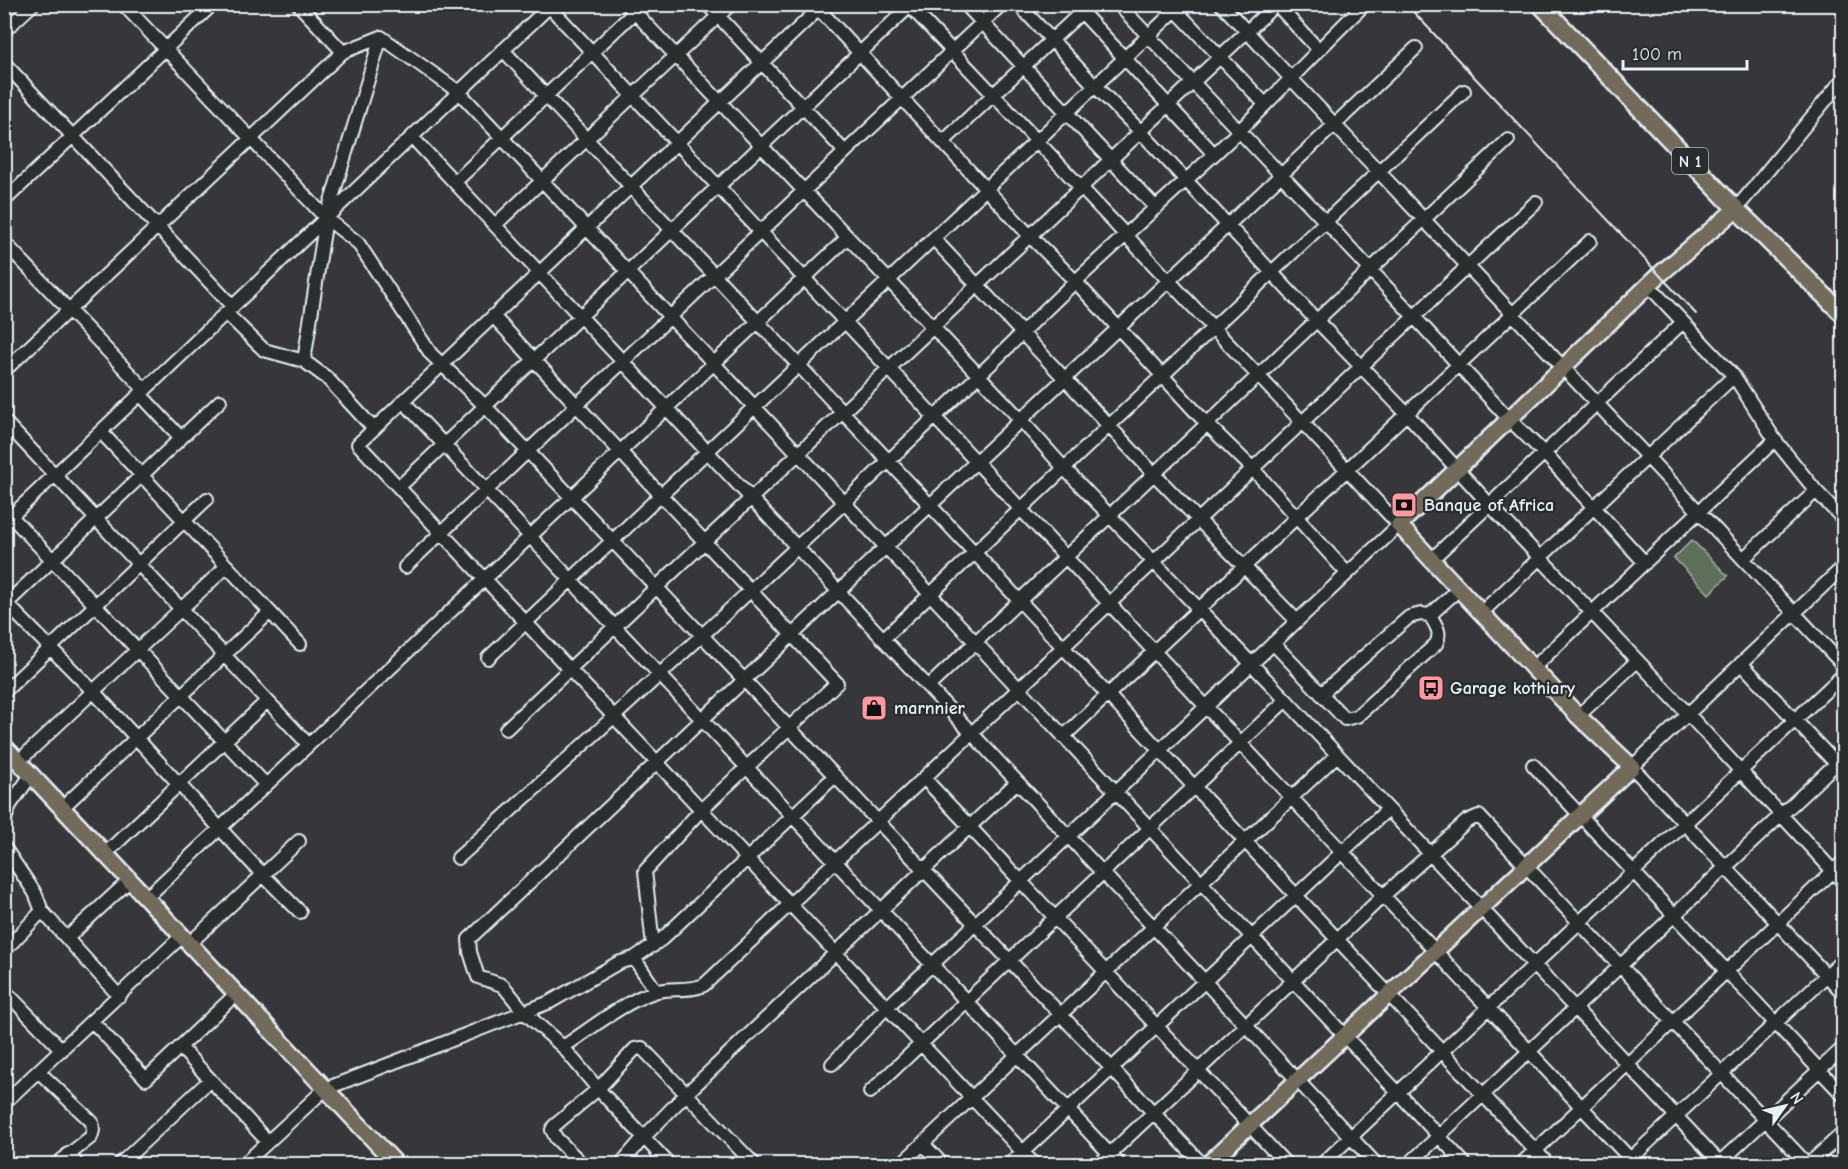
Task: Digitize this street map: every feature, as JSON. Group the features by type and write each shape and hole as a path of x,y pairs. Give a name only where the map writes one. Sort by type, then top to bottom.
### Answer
{"highway":[{"name":"N 1","path":"1540,4 1736,209 1844,315"}],"main road":[{"path":"1208,1164 1632,767 1578,716 1399,525 1648,285 1736,209"},
{"path":"4,746 396,1164"}],"street":[{"path":"4,31 33,4"},
{"path":"123,4 326,218 358,243 431,354 486,406 1202,1164"},
{"path":"4,201 213,4"},
{"path":"298,4 343,52"},
{"path":"707,4 845,152"},
{"path":"495,225 731,4"},
{"path":"965,4 1156,208"},
{"path":"405,567 1002,4"},
{"path":"1018,4 1142,132 1227,226 1458,468 1844,883"},
{"path":"1118,4 1326,222 1413,318 1545,454 1645,563"},
{"path":"1221,4 1844,666"},
{"path":"458,858 614,718 888,462 1075,281 1126,237 1239,131 1365,4"},
{"path":"266,785 53,560 7,516 56,475 550,5 592,53 1582,1107 1630,1163 1676,1116 1844,959"},
{"path":"399,487 910,5 1399,525 886,1008 832,1064"},
{"path":"506,729 1276,5 1318,49"},
{"path":"1034,1164 358,444 720,103 819,6 902,99 1207,424 1253,469 1347,573"},
{"path":"454,182 592,53 635,7 720,103 1250,665 1286,700 1720,1164 1844,1047"},
{"path":"943,142 1052,40 1082,7 1125,59 1214,154"},
{"path":"488,658 1096,87 1176,7 1265,104"},
{"path":"4,371 343,52 381,37"},
{"path":"381,37 459,92 1465,1164"},
{"path":"304,361 326,218 381,37"},
{"path":"669,1164 598,1089 563,1047 525,1013 502,985 478,976 470,952 469,939 1416,48"},
{"path":"503,50 1548,1164"},
{"path":"4,63 158,227 264,350 304,361 327,378 374,429"},
{"path":"1736,209 1839,89 1844,78"},
{"path":"883,639 1464,91"},
{"path":"412,137 1376,1164"},
{"path":"928,687 1508,141"},
{"path":"563,1047 635,1000 656,991 704,986 1536,201"},
{"path":"146,898 847,238"},
{"path":"934,239 1154,474 1297,621"},
{"path":"1063,737 1590,241"},
{"path":"4,242 69,310 181,438"},
{"path":"1648,285 1734,376 1775,440 1816,491 1844,520"},
{"path":"494,316 837,683 701,810 645,871 653,946"},
{"path":"1431,560 1683,322"},
{"path":"1482,613 1734,376"},
{"path":"220,401 5,603 51,647 262,875 300,912"},
{"path":"403,401 1119,1164"},
{"path":"4,420 308,744"},
{"path":"101,432 300,644"},
{"path":"1533,668 1775,440"},
{"path":"1743,559 1816,491"},
{"path":"4,692 207,499"},
{"path":"19,761 226,566"},
{"path":"1844,566 1632,767 1844,994"},
{"path":"1320,694 1409,617 1421,614 1430,615 1459,589"},
{"path":"62,808 270,612"},
{"path":"1273,643 1345,719 1357,716 1436,644 1439,630 1430,615"},
{"path":"1578,716 1637,661"},
{"path":"1409,1164 1780,816 1841,764 1741,663"},
{"path":"1322,1164 1844,674"},
{"path":"870,1092 1286,700"},
{"path":"105,854 267,701"},
{"path":"901,1164 1336,756"},
{"path":"1533,765 1844,1096"},
{"path":"4,822 10,805 32,774"},
{"path":"244,1164 325,1089 525,1013 572,991 618,963 634,958 653,946 835,776"},
{"path":"924,778 1286,1164"},
{"path":"621,1164 687,1093 1017,782"},
{"path":"1010,1164 1387,810"},
{"path":"1099,1164 1383,896 1467,821 1479,816 1808,1164 1844,1132"},
{"path":"4,827 6,833 4,844 35,893 42,911 119,996"},
{"path":"4,1103 119,996 299,841"},
{"path":"1521,1164 1844,861"},
{"path":"67,938 130,880"},
{"path":"4,951 42,911"},
{"path":"634,958 656,991"},
{"path":"4,990 62,1050"},
{"path":"92,1021 146,1079 236,994"},
{"path":"180,1047 268,1142"},
{"path":"582,1164 556,1138 552,1130 557,1123 598,1089 635,1049 642,1048 749,1160 736,1164"},
{"path":"39,1071 92,1122 91,1137 57,1164"},
{"path":"120,1164 210,1080"},
{"path":"923,1144 942,1164"},
{"path":"68,1154 78,1164"}],"green space":[{"path":"1692,540 1728,576 1709,594 1674,558"}],"railway":[{"path":"1406,4 1696,314"}],"place":[{"name":"Banque of Africa","path":"1404,505"},
{"name":"Garage kothiary","path":"1431,688"},
{"name":"marnnier","path":"874,708"}]}
